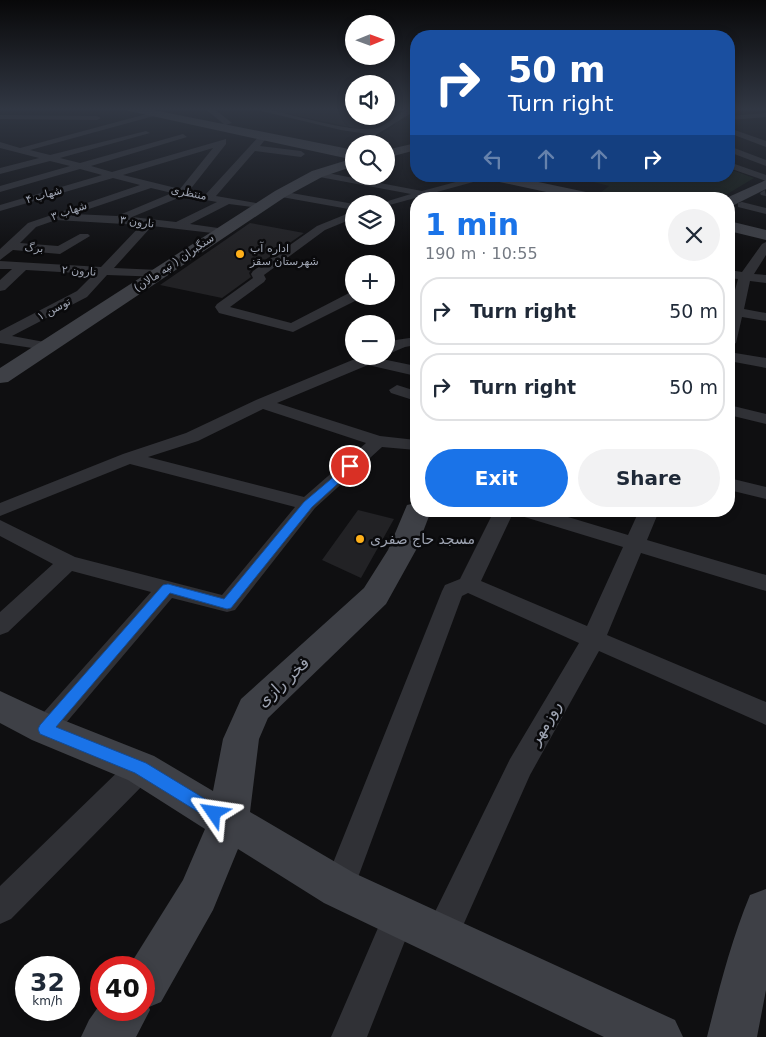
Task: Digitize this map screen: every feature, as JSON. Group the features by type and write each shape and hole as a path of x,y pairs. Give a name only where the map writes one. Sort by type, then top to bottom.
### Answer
{"street":[{"name":"منتظری","path":"45,156 117,174 182,193 263,207"},
{"path":"0,172 57,156"},
{"path":"0,188 118,156"},
{"name":"شهاب ۴","path":"0,208 117,174 162,156"},
{"path":"118,220 182,193 207,156"},
{"path":"209,197 246,156"},
{"path":"751,156 766,163"},
{"name":"سنگبران ( تپه مالان)","path":"0,377 44,346 159,274 221,231 263,207 280,194 345,160"},
{"path":"395,160 409,162"},
{"path":"735,168 766,178"},
{"path":"316,174 429,192 467,182"},
{"path":"519,182 567,192"},
{"name":"شهاب ۳","path":"0,256 12,240 32,225 150,185"},
{"path":"735,203 766,190"},
{"path":"280,194 345,205"},
{"path":"395,201 410,197"},
{"path":"176,227 228,202"},
{"path":"735,203 766,211"},
{"name":"نارون ۳","path":"52,217 118,220 221,231"},
{"path":"345,218 315,233 256,274 260,279 222,307 224,310 293,328 345,301"},
{"name":"توسن ۱","path":"0,338 82,294 148,224"},
{"path":"735,227 766,235"},
{"name":"برگ","path":"12,240 56,250 84,236"},
{"path":"735,303 745,277 766,246"},
{"name":"نارون ۲","path":"0,265 159,274"},
{"path":"0,287 22,267"},
{"path":"735,275 766,279"},
{"path":"735,306 766,317"},
{"path":"0,338 44,346"},
{"path":"395,346 410,342"},
{"path":"735,358 766,363"},
{"path":"0,510 130,458 192,437 262,403 355,365"},
{"path":"395,365 410,369"},
{"path":"396,390 410,394"},
{"path":"262,403 378,441 410,445"},
{"path":"735,411 766,419"},
{"path":"0,528 68,563 227,604 308,504 378,441"},
{"path":"130,458 308,504"},
{"path":"735,485 766,493"},
{"name":"فخر رازی","path":"155,967 198,895 228,822 241,739 254,709 374,596 402,550 414,517"},
{"path":"338,888 453,591 468,584 501,517"},
{"path":"544,517 766,583"},
{"name":"روزمهر","path":"441,936 520,768 594,638 646,517"},
{"path":"0,626 68,563"},
{"path":"468,584 766,714"},
{"path":"45,729 168,588"},
{"path":"0,706 45,729 141,768 338,888 398,918 441,936 658,1037"},
{"path":"0,908 141,768"},
{"path":"732,1037 745,978 766,911"},
{"path":"349,1037 398,918"},
{"path":"106,1037 118,1021"}],"shaded area":[{"path":"735,171 754,178 731,192 601,192 609,186 593,182 735,182"}],"building":[{"name":"اداره آب شهرستان سقز","path":"250,223 304,233 252,269 249,273 251,277 222,298 160,285"},
{"name":"مسجد حاج صفری","path":"358,510 394,519 361,578 322,560"}],"place":[{"name":"اداره آب شهرستان سقز","path":"240,254"},
{"name":"مسجد حاج صفری","path":"360,539"}],"route":[{"path":"214,813 141,768 45,729 168,588 227,604 308,504 350,466"}]}
